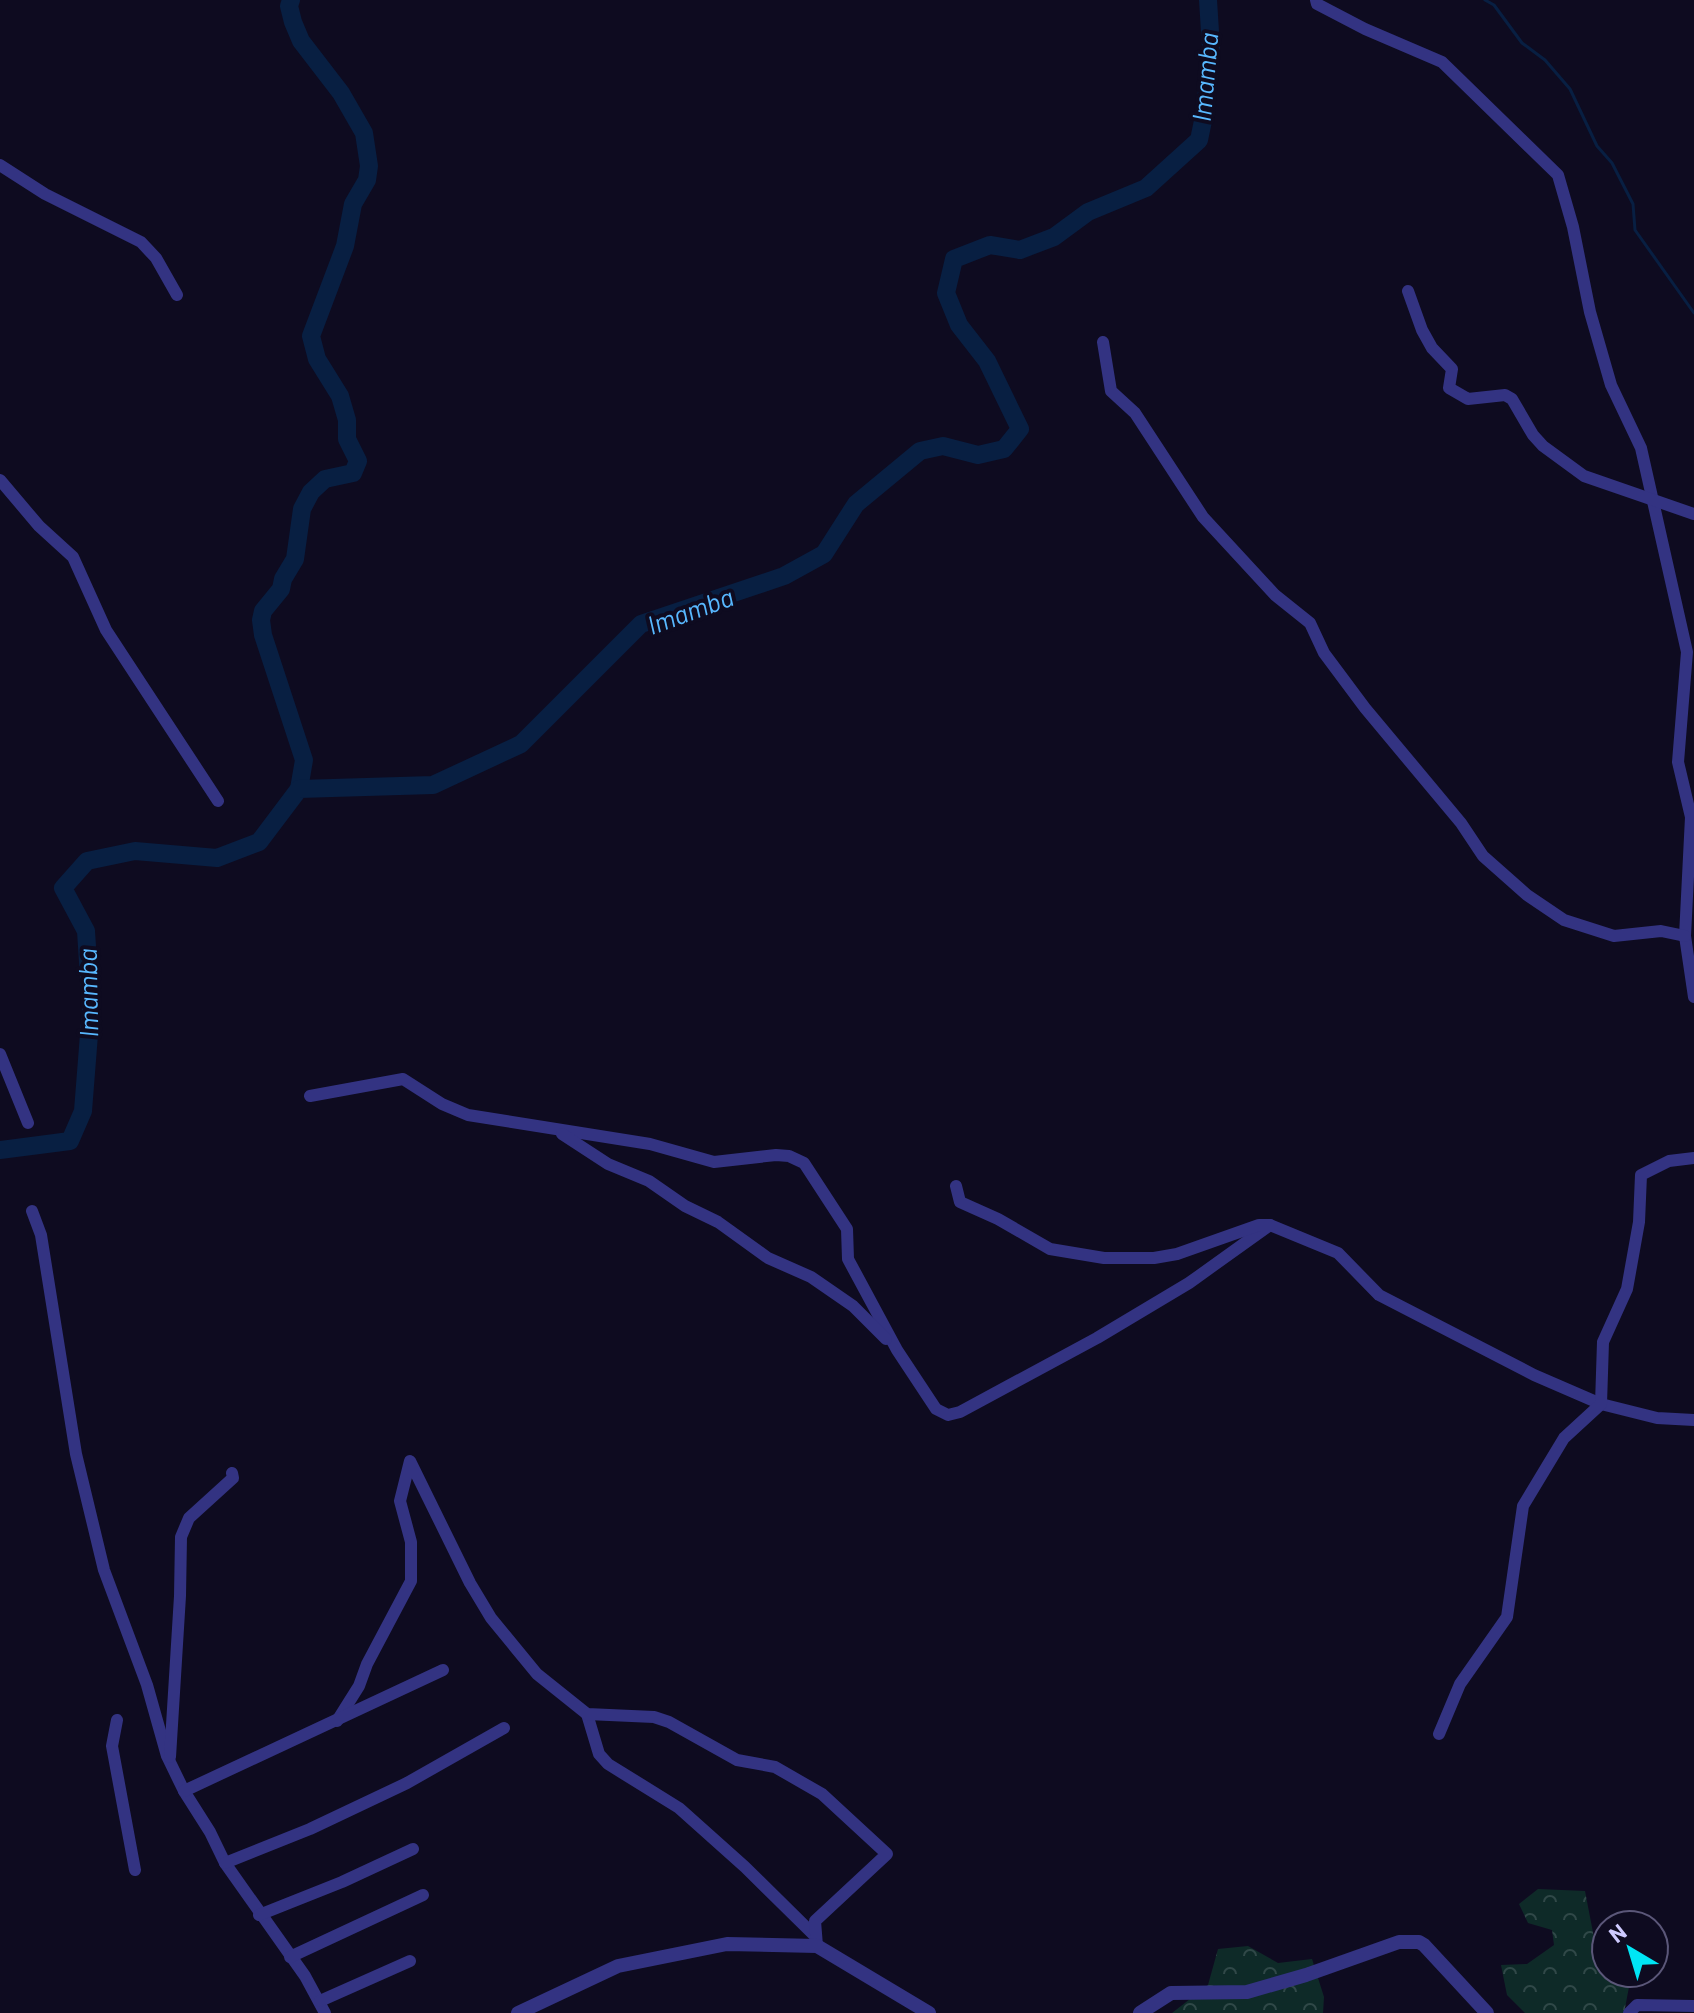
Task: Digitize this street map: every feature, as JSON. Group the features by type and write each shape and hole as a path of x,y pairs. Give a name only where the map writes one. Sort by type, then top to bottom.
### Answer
{"street":[{"path":"1316,0 1317,4 1365,29 1442,62 1558,175 1573,227 1590,312 1611,385 1641,448 1687,652 1678,762 1691,817 1685,936 1694,997"},
{"path":"0,165 45,194 141,242 156,258 177,295"},
{"path":"1408,291 1432,348 1452,369 1449,388 1468,399 1505,395 1512,399 1533,435 1584,476 1694,514"},
{"path":"1103,342 1111,391 1135,413 1203,517 1275,595 1310,623 1324,653 1365,708 1461,823 1483,856 1527,895 1574,924 1614,936 1661,931 1685,936"},
{"path":"0,480 39,526 73,557 106,630 218,801"},
{"path":"0,1054 28,1123"},
{"path":"310,1096 403,1079 442,1104 468,1115 650,1144 714,1162 776,1155 789,1156 804,1163 847,1229 848,1259 897,1350 936,1409 948,1415 960,1412 1097,1338 1189,1283 1270,1225"},
{"path":"556,1130 608,1164 649,1181 685,1206 718,1222 768,1258 811,1277 853,1306 897,1350"},
{"path":"1439,1734 1460,1684 1507,1617 1523,1506 1564,1438 1601,1404 1603,1342 1627,1289 1639,1222 1641,1175 1669,1161 1694,1158"},
{"path":"956,1186 960,1202 998,1219 1050,1249 1104,1258 1154,1258 1177,1254 1259,1225 1270,1225 1338,1253 1379,1295 1534,1375 1601,1404 1657,1418 1694,1420"},
{"path":"32,1211 41,1235 76,1454 104,1570 147,1685 169,1760 184,1791 225,1863 322,2007 410,1961"},
{"path":"337,1721 359,1686 367,1664 411,1581 411,1542 400,1501 410,1461 470,1583 491,1618 537,1674 587,1714 599,1754 608,1764 679,1808 745,1867 816,1941 929,2013"},
{"path":"169,1760 181,1537 189,1518 233,1478 232,1473"},
{"path":"184,1791 443,1670"},
{"path":"587,1714 654,1717 669,1722 737,1760 775,1767 822,1794 887,1854 815,1921 816,1941"},
{"path":"117,1720 112,1746 135,1870"},
{"path":"225,1863 310,1829 407,1783 504,1728"},
{"path":"259,1915 413,1849"},
{"path":"290,1957 423,1895"},
{"path":"518,2013 618,1966 727,1944 816,1941"},
{"path":"1140,2013 1171,1993 1247,1992 1409,1941 1424,1945 1487,2013"},
{"path":"1629,2013 1637,2005 1694,2006"}],"green space":[{"path":"1538,1889 1585,1891 1590,1917 1590,1989 1629,1989 1624,2013 1525,2013 1507,1995 1501,1965 1527,1964 1554,1945 1552,1930 1528,1923 1519,1904"},
{"path":"1248,1946 1278,1963 1312,1959 1324,1997 1323,2013 1172,2013 1208,1985 1218,1949"}],"waterway":[{"path":"291,0 289,6 301,41 341,93 364,133 369,166 367,180 353,204 345,246 311,336 317,359 340,396 347,420 347,439 358,461 353,473 325,479 311,492 302,509 295,559 283,579 281,589 263,611 261,620 263,635 304,760 299,789"},
{"name":"Imamba","path":"0,1150 70,1141 83,1111 91,1009 86,931 63,888 87,861 135,851 217,858 259,842 299,789 433,785 521,744 641,624 784,576 824,554 856,504 920,451 943,446 978,455 1004,449 1020,429 987,361 959,325 946,293 954,259 990,245 1020,250 1054,237 1088,212 1146,188 1199,140 1211,47 1208,0"},
{"path":"1485,0 1494,5 1522,43 1545,60 1570,89 1597,146 1612,163 1633,204 1635,230 1694,313"}]}
